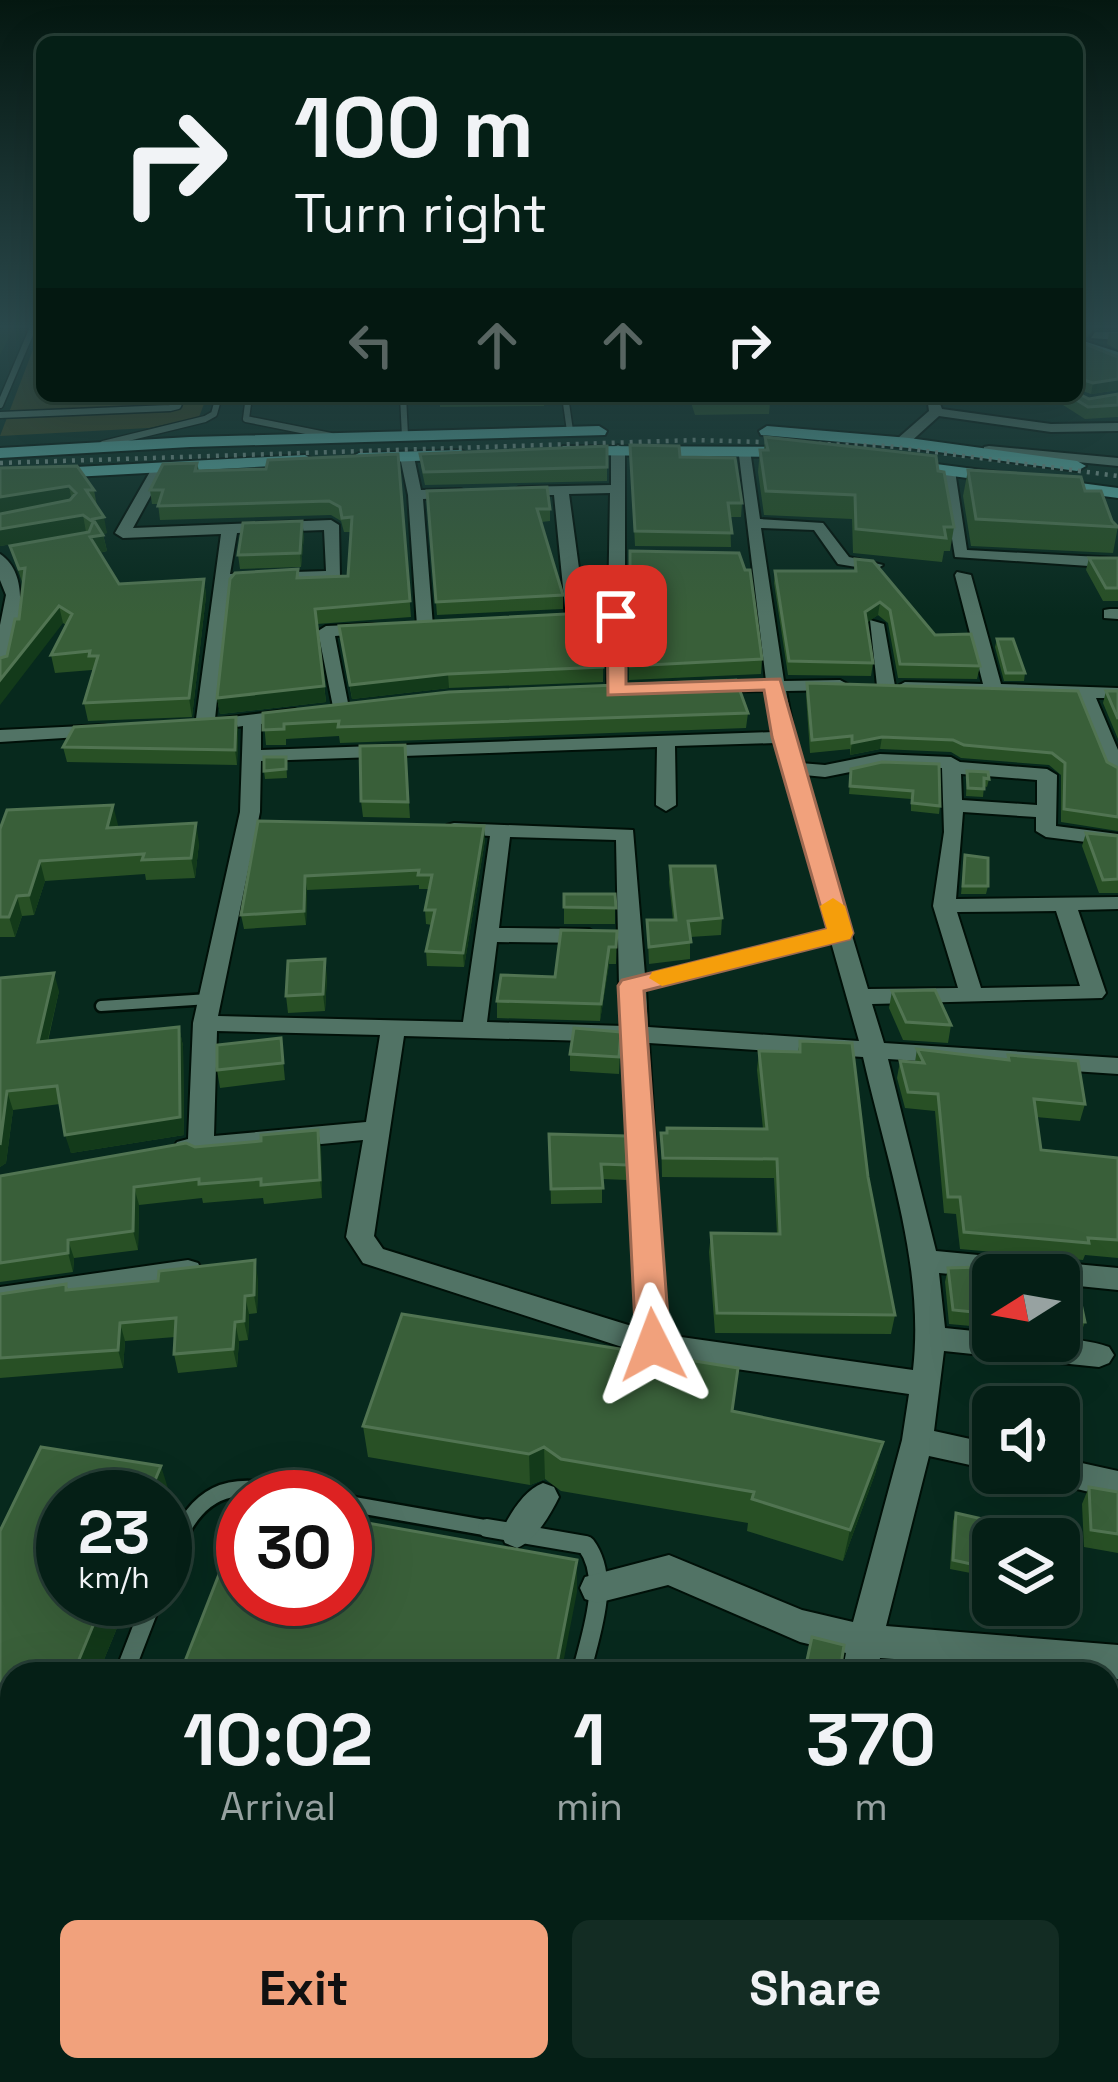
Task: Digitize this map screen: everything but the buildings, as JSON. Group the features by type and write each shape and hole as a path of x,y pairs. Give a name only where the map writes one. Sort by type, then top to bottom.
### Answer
{"main road":[{"path":"317,460 6,476 8,453 631,430"},
{"path":"862,459 866,438"},
{"path":"340,459 866,438 1118,472"},
{"path":"802,443 949,478 1118,493"}],"street":[{"path":"905,443 920,422"},
{"path":"1023,422 1051,428 1118,427"},
{"path":"740,440 755,523 748,557 783,737 873,1047 924,1261 932,1338 917,1440 862,1657"},
{"path":"905,443 1118,462"},
{"path":"616,691 618,448"},
{"path":"407,457 415,495 415,626 446,625"},
{"path":"160,466 123,533 331,525 334,575 221,579"},
{"path":"949,478 960,554 1118,562"},
{"path":"1012,484 1094,493 1104,498 1108,514"},
{"path":"561,489 577,618"},
{"path":"499,491 619,489"},
{"path":"415,495 478,492"},
{"path":"755,523 818,526 844,561 875,565"},
{"path":"205,726 230,528"},
{"path":"0,670 14,595 0,558 22,552"},
{"path":"618,555 642,555"},
{"path":"963,575 993,687"},
{"path":"555,619 616,616"},
{"path":"876,624 886,686"},
{"path":"340,708 326,631 385,628"},
{"path":"683,688 773,684 1118,693"},
{"path":"592,692 638,690"},
{"path":"1084,692 1118,773"},
{"path":"182,727 362,706"},
{"path":"201,1146 207,1011 259,824 252,721"},
{"path":"0,736 114,730"},
{"path":"251,757 783,737"},
{"path":"666,740 666,805"},
{"path":"792,768 825,771 880,760 951,763 953,805 944,906 971,994"},
{"path":"952,767 1047,775 1046,831 1118,839"},
{"path":"953,805 1045,812"},
{"path":"432,828 626,834 653,1345"},
{"path":"474,1029 501,830"},
{"path":"859,997 1094,993 1064,902"},
{"path":"944,906 1118,903"},
{"path":"631,986 841,933"},
{"path":"484,935 630,936"},
{"path":"207,1011 394,1025 873,1047 1118,1066"},
{"path":"394,1025 360,1238 363,1248 374,1256 653,1345 926,1384"},
{"path":"156,1153 374,1130"},
{"path":"924,1261 1118,1279"},
{"path":"0,1298 217,1267"},
{"path":"932,1338 1099,1355"},
{"path":"917,1440 972,1452"},
{"path":"1080,1477 1118,1485"},
{"path":"517,1533 543,1497"},
{"path":"597,1588 669,1570 862,1657 1118,1661"}],"lane":[{"path":"90,448 193,422"},
{"path":"262,422 344,438"},
{"path":"404,422 405,436"},
{"path":"569,422 571,431"},
{"path":"100,1006 207,1011"},
{"path":"192,1510 216,1489"},
{"path":"372,1508 586,1545 598,1562 583,1662"},
{"path":"129,1662 143,1626"}],"green space":[{"path":"5,422 176,422 149,428 0,436"}],"railway":[{"path":"0,463 696,440 887,446 1118,476"}],"slow traffic":[{"path":"662,978 841,933 833,906"}],"route":[{"path":"616,616 616,691 773,684 783,737 841,933 631,986 653,1345"}]}
